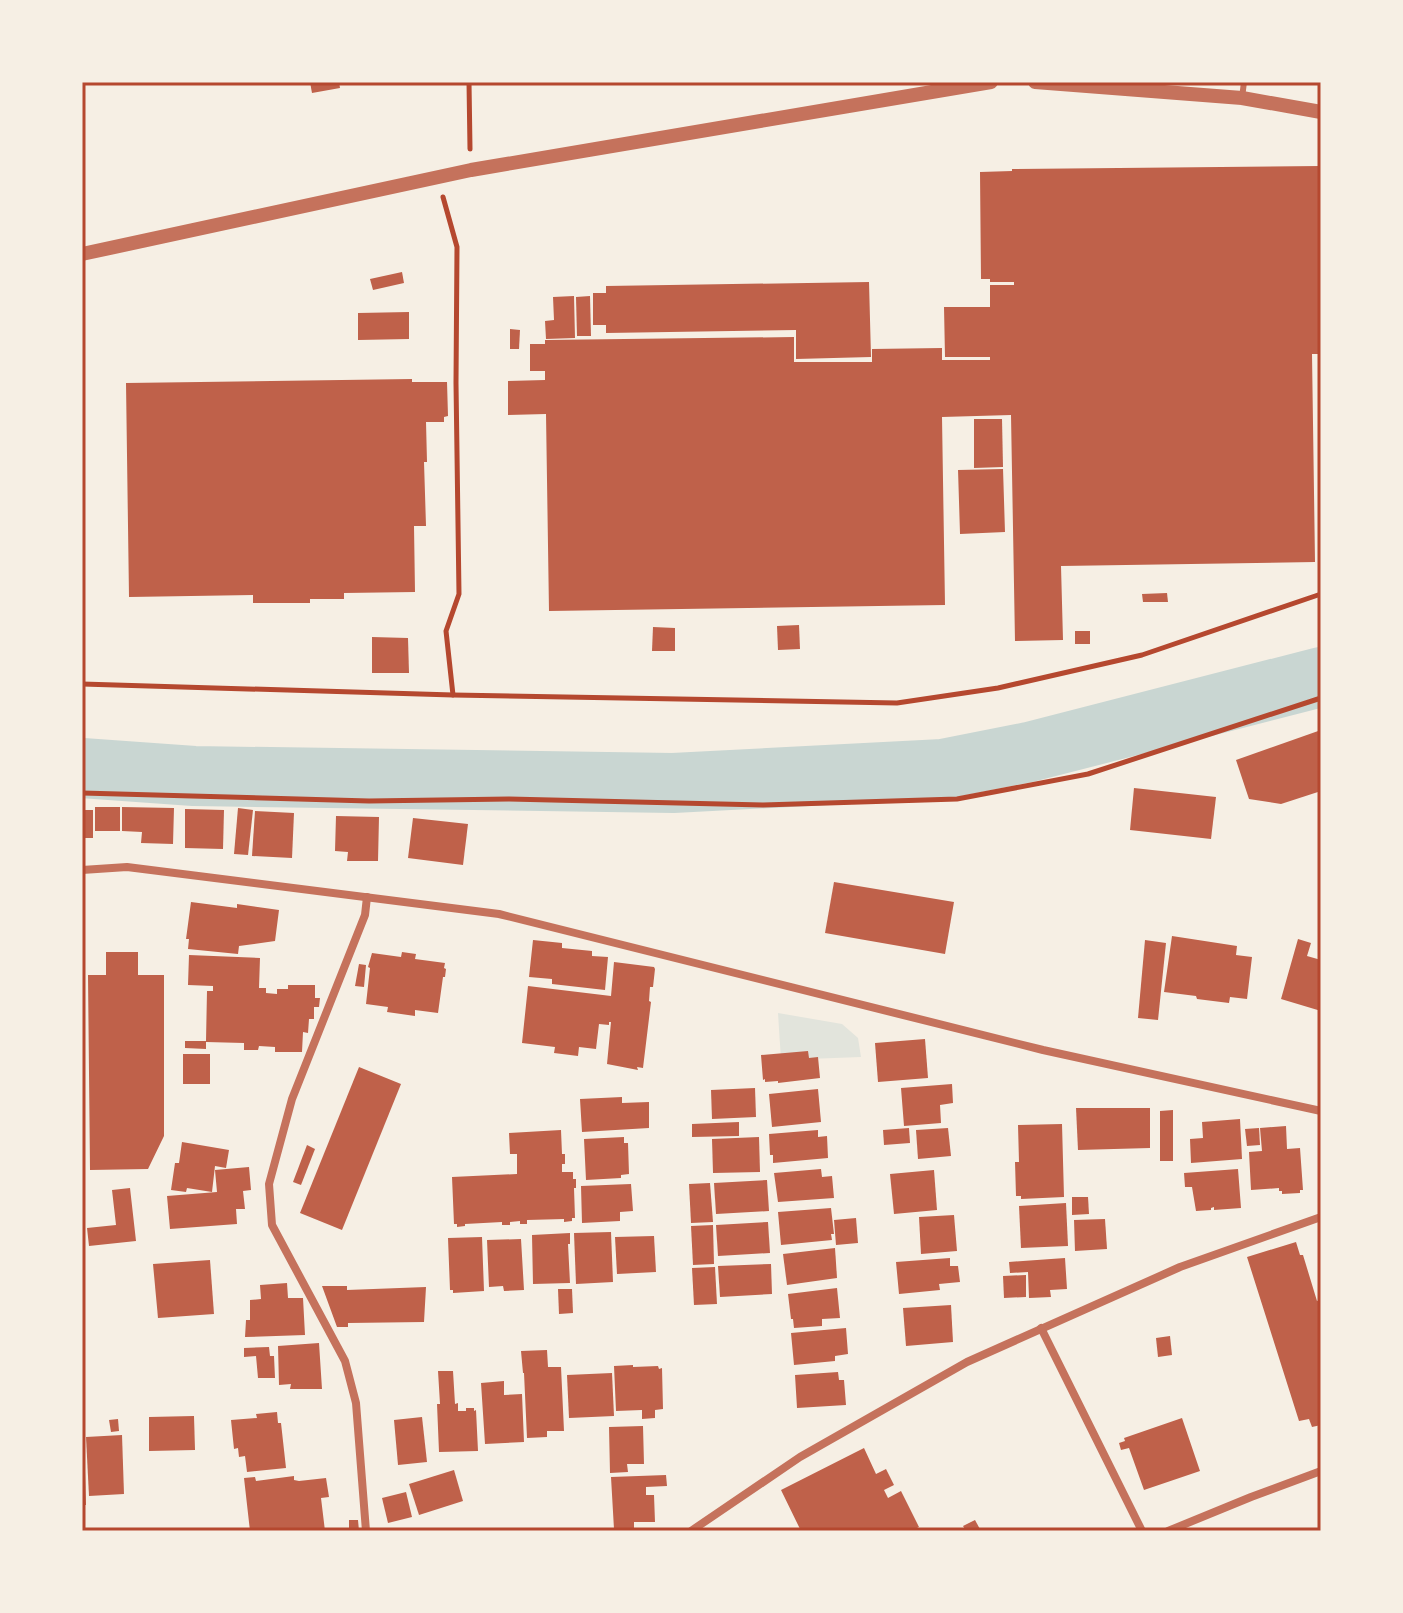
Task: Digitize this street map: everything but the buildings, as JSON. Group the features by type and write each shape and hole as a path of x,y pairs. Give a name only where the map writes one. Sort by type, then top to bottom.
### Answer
{"street":[{"path":"82,254 471,170 991,82"},
{"path":"1035,82 1242,98 1321,112"},
{"path":"82,870 127,867 499,914 1043,1050 1321,1111"},
{"path":"366,1531 356,1403 345,1361 272,1225 269,1184 292,1099 365,915 367,897"},
{"path":"691,1531 800,1457 967,1362 1180,1267 1321,1217"},
{"path":"1041,1328 1142,1531"},
{"path":"1168,1531 1321,1471"}],"lane":[{"path":"1242,98 1244,82"}],"path":[{"path":"469,82 471,170"},
{"path":"438,177 457,247 459,594 446,631 453,695"},
{"path":"82,684 897,703 998,688 1142,655 1321,594"},
{"path":"82,793 369,801 509,799 763,805 957,799 1088,774 1321,698"}],"shaded area":[{"path":"778,1013 842,1024 858,1038 861,1057 781,1060"}],"waterway":[{"path":"82,768 194,776 673,783 943,769 1029,752 1321,677"}]}
